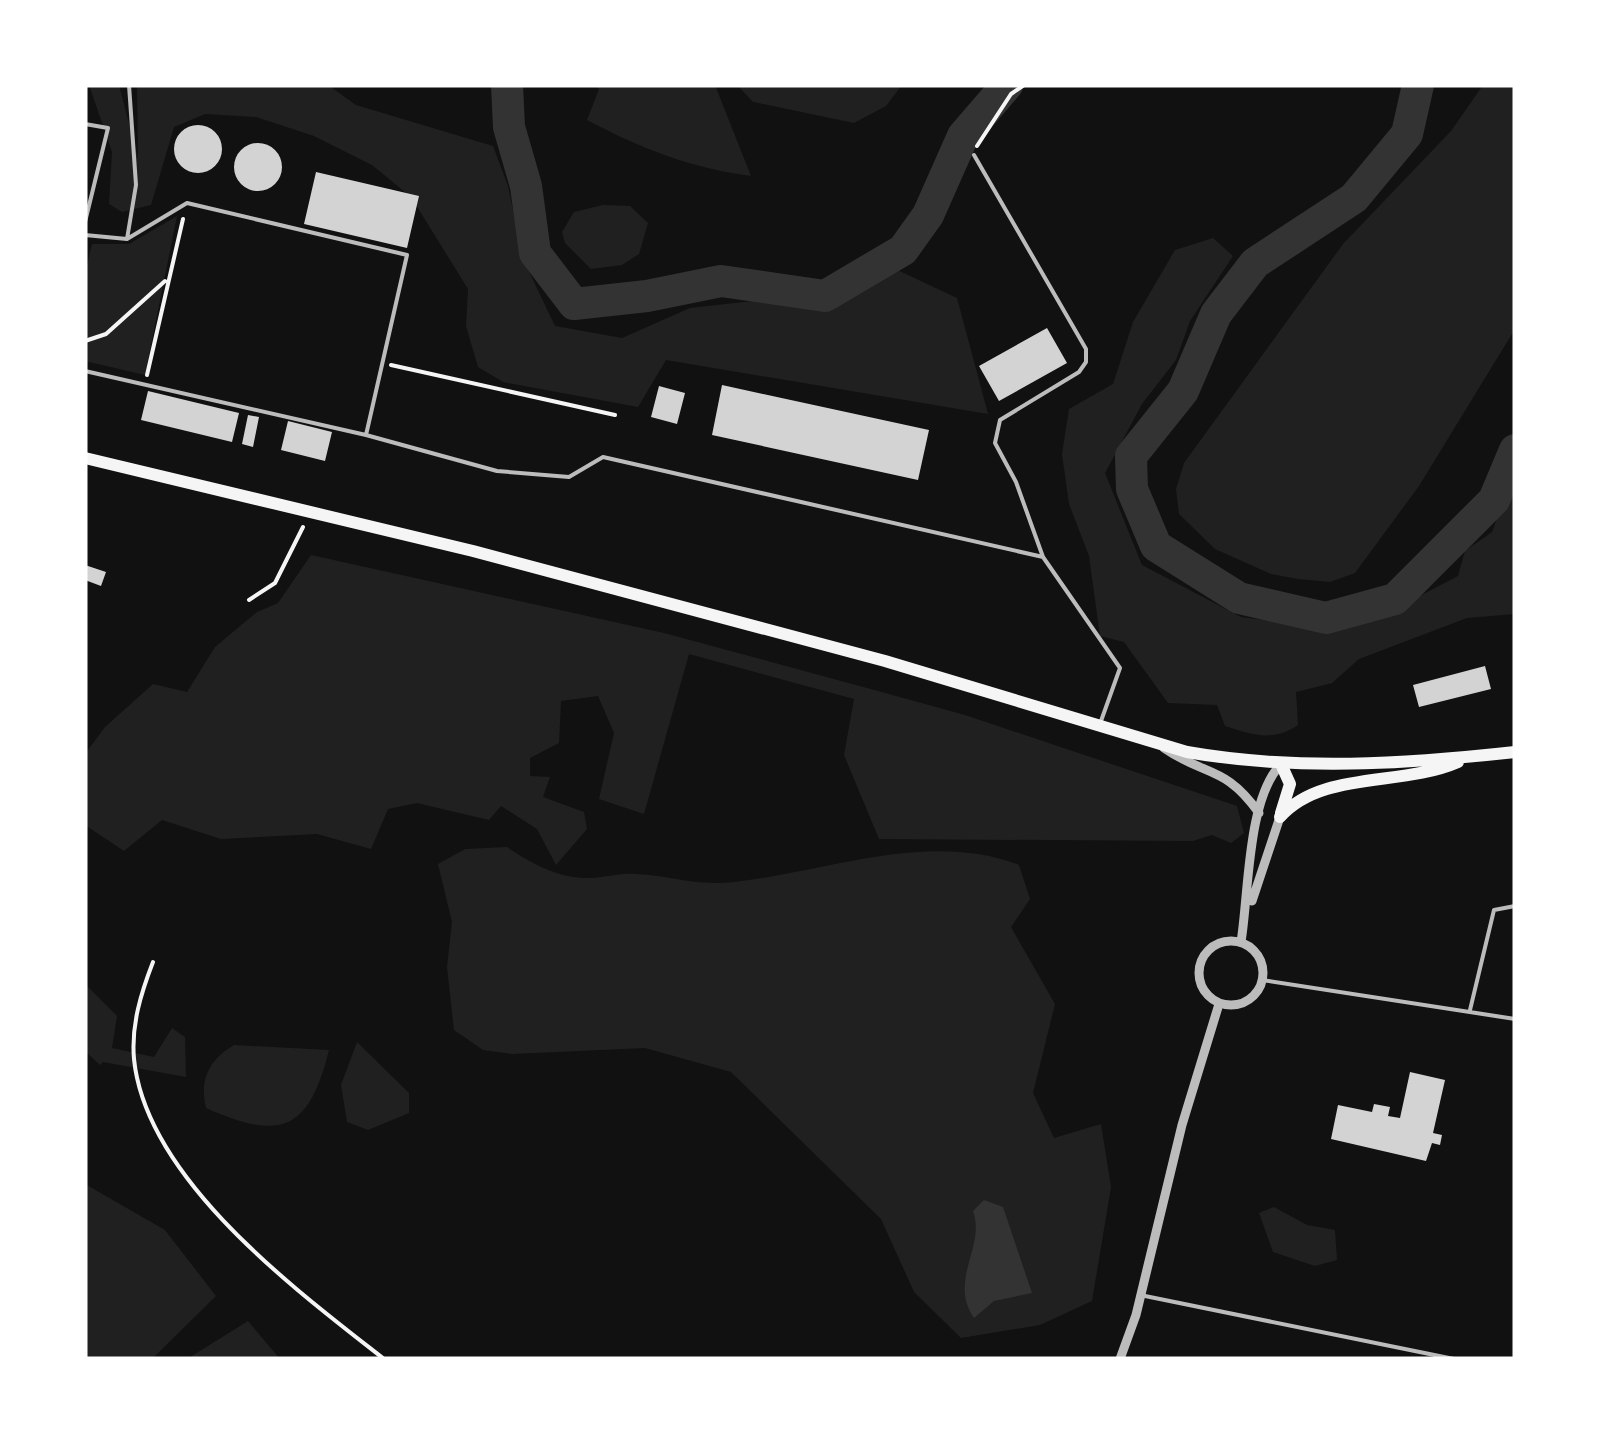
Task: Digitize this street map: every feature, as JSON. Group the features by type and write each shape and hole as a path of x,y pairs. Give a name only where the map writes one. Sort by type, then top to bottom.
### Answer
{"main road":[{"path":"85,458 885,661 1157,743 1220,758 1280,764 1515,752"},
{"path":"1280,817 1294,801 1316,790 1427,776 1469,757"},
{"path":"1280,764 1290,784 1280,817"}],"street":[{"path":"1157,743 1182,760 1232,780 1258,813"},
{"path":"1241,942 1258,813 1266,779 1280,764"},
{"path":"1244,923 1280,817"},
{"path":"1241,942 1258,955 1262,980 1250,999 1235,1006 1219,1004 1205,993 1198,977 1201,960 1212,946 1241,942"},
{"path":"1120,1359 1141,1295 1169,1170 1219,1004"}],"lane":[{"path":"127,239 136,185 129,85"},
{"path":"85,124 108,128 85,222"},
{"path":"974,155 1086,349 1086,362 1079,372 1000,420 995,443 1016,482 1044,558 1120,668 1099,725"},
{"path":"85,235 127,239 187,203 407,255 366,435"},
{"path":"85,372 366,435 496,471 569,477 603,457 1044,558"},
{"path":"1470,1010 1494,910 1515,906"},
{"path":"1262,980 1515,1019"},
{"path":"1141,1295 1454,1359"}],"path":[{"path":"974,155 982,133 1024,85"},
{"path":"146,385 165,281 187,203"},
{"path":"85,341 106,334 165,281"},
{"path":"381,362 615,416"},
{"path":"249,600 275,583 310,513"},
{"path":"153,962 138,1000 134,1060 146,1100 175,1162 203,1203 384,1359"}],"shaded area":[{"path":"89,85 119,85 138,158 137,85 328,85 356,105 493,146 508,186 523,259 555,326 622,338 690,308 753,301 824,305 891,267 957,298 988,414 666,360 638,407 503,382 478,367 466,326 468,289 411,197 372,165 314,136 256,117 205,114 174,127 151,205 122,212 109,204 112,152"},
{"path":"595,85 715,85 751,176 666,156 587,120 599,89"},
{"path":"737,85 902,85 886,106 854,123 753,102"},
{"path":"1483,85 1515,85 1515,329 1419,486 1355,573 1330,582 1298,579 1271,574 1215,549 1179,514 1176,489 1184,463 1343,244 1451,131"},
{"path":"603,205 630,206 648,223 639,254 622,265 591,269 565,243 562,232 574,212"},
{"path":"177,216 145,375 85,361 85,274 92,244 129,244"},
{"path":"1213,238 1233,256 1190,321 1176,360 1142,404 1105,473 1142,565 1241,617 1326,628 1389,612 1458,576 1465,551 1492,532 1515,469 1515,614 1467,618 1359,659 1332,683 1296,692 1298,725 1280,734 1254,734 1225,726 1217,705 1168,703 1124,642 1100,636 1089,556 1069,504 1062,454 1069,409 1113,384 1133,322 1175,250"},
{"path":"311,555 664,633 965,715 1237,806 1244,833 1231,843 1212,835 1193,841 879,839 844,755 854,699 689,654 644,814 599,799 614,733 598,696 561,701 559,743 530,758 530,776 550,777 543,797 584,812 587,829 556,865 537,829 501,806 489,820 417,803 388,809 371,849 317,834 221,839 162,820 124,851 85,825 85,754 105,727 153,684 187,692 215,647 257,612 278,603"},
{"path":"507,847 543,868 572,877 630,874 707,883 769,877 914,852 985,855 1019,865 1030,899 1011,927 1055,1004 1033,1093 1054,1138 1101,1124 1111,1187 1092,1301 1040,1325 961,1338 914,1292 881,1219 731,1072 645,1048 512,1054 483,1050 454,1030 447,967 452,922 438,864 465,849"},
{"path":"85,984 117,1016 112,1048 154,1057 172,1028 185,1037 186,1077 103,1062 100,1065 85,1051"},
{"path":"357,1042 409,1093 409,1113 368,1130 347,1122 341,1085"},
{"path":"234,1045 329,1050 312,1098 301,1112 288,1122 254,1125 206,1108 204,1088 208,1071"},
{"path":"85,1184 165,1230 216,1296 154,1357 85,1359"},
{"path":"984,1200 1003,1207 1032,1293 994,1301 974,1318 967,1304 966,1277 975,1238 973,1211"},
{"path":"1274,1207 1307,1225 1335,1230 1337,1260 1315,1266 1273,1252 1259,1213"},
{"path":"248,1321 280,1359 187,1359"}],"building":[{"path":"198,125 215,132 222,149 215,166 198,173 181,166 174,149 181,132"},
{"path":"258,143 275,150 282,167 275,184 258,191 241,184 234,167 241,150"},
{"path":"316,172 419,196 407,248 304,224"},
{"path":"1047,328 1067,363 999,401 979,366"},
{"path":"722,385 929,430 918,480 712,435"},
{"path":"659,386 685,393 677,424 651,417"},
{"path":"148,391 239,413 232,442 141,420"},
{"path":"248,415 259,417 253,447 242,444"},
{"path":"288,421 332,432 325,461 281,450"},
{"path":"85,565 106,572 101,586 85,580"},
{"path":"1485,666 1491,689 1419,707 1413,685"},
{"path":"1410,1072 1445,1080 1433,1133 1442,1135 1440,1145 1432,1143 1426,1161 1331,1139 1338,1105 1372,1112 1374,1104 1390,1107 1388,1116 1400,1118"}],"waterway":[{"path":"507,85 509,127 526,186 535,253 574,304 647,296 721,281 825,296 903,250 928,215 963,136 1007,85"},
{"path":"1418,85 1407,134 1354,198 1255,263 1216,314 1183,391 1131,456 1132,489 1156,546 1239,598 1326,618 1395,599 1494,500 1515,450"}]}
